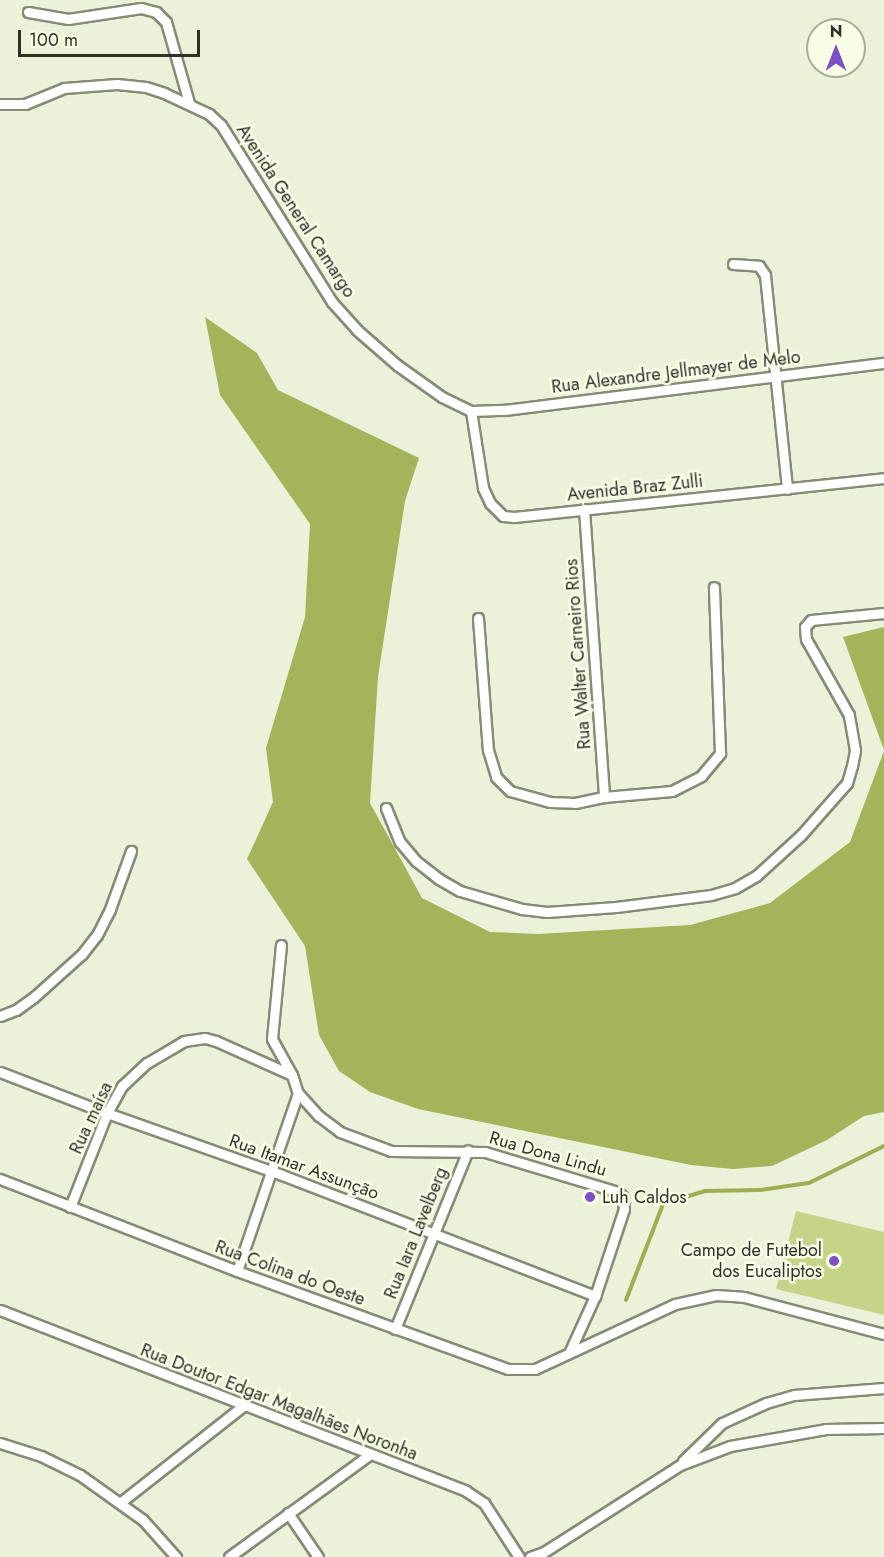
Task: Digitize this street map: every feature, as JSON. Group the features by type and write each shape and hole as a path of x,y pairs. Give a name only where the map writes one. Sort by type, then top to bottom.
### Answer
{"street":[{"path":"28,12 68,19 141,8 156,12 166,22 189,103"},
{"name":"Avenida General Camargo","path":"0,104 25,104 64,88 117,84 146,87 189,103 208,114 221,125 302,258 332,302 357,330 396,365 442,397 471,411"},
{"path":"733,264 759,266 765,275 787,489"},
{"name":"Rua Alexandre Jellmayer de Melo","path":"471,411 505,410 884,363"},
{"name":"Avenida Braz Zulli","path":"471,411 483,488 497,512 514,517 884,478"},
{"name":"Rua Walter Carneiro Rios","path":"584,509 604,796"},
{"path":"478,618 489,750 496,777 510,791 550,802 575,802 604,796 672,791 701,776 720,753 714,587"},
{"path":"386,808 400,842 416,861 439,879 460,891 522,909 547,912 616,908 711,896 735,888 756,876 801,835 847,783 852,766 855,750 849,715 806,639 805,627 811,620 884,613"},
{"path":"0,1016 16,1010 34,997 87,948 110,909 131,851"},
{"name":"Rua Dona Lindu","path":"280,945 272,1039 292,1075 298,1093 320,1116 340,1132 364,1143 391,1150 468,1150 516,1160 618,1192 625,1201 624,1209 595,1296"},
{"name":"Rua maísa","path":"70,1207 107,1113 122,1086 134,1075 184,1041 195,1039 216,1041 292,1075"},
{"name":"Rua Itamar Assunção","path":"0,1072 107,1113 272,1171 595,1296"},
{"path":"237,1271 298,1093"},
{"name":"Rua Iara Lavelberg","path":"395,1329 468,1150"},
{"name":"Rua Colina do Oeste","path":"0,1179 237,1271 508,1369 535,1369 675,1304 716,1294 744,1297 884,1334"},
{"path":"570,1351 595,1296"},
{"name":"Rua Doutor Edgar Magalhães Noronha","path":"0,1310 477,1497 500,1524 519,1557"},
{"path":"530,1557 543,1554 680,1464 723,1423 766,1403 794,1395 884,1388"},
{"path":"121,1502 243,1406"},
{"path":"680,1464 730,1446 785,1434 826,1429 884,1428"},
{"path":"0,1443 41,1456 80,1475 121,1502 143,1520 176,1557"},
{"path":"229,1557 369,1455"},
{"path":"288,1513 318,1557"}],"green space":[{"path":"205,317 257,353 278,390 419,458 405,501 378,677 370,803 422,898 490,932 538,934 690,925 770,903 850,842 884,751 884,1112 864,1116 827,1140 772,1166 733,1169 691,1165 418,1109 370,1092 339,1071 319,1035 305,946 247,859 273,802 266,748 305,617 310,524 220,395"},
{"path":"884,627 884,750 843,637"},
{"name":"Campo de Futebol dos Eucaliptos","path":"796,1211 884,1232 884,1315 776,1289"}],"waterway":[{"path":"626,1300 663,1204 705,1191 760,1190 809,1183 884,1146"}],"place":[{"name":"Luh Caldos","path":"590,1197"},
{"name":"Campo de Futebol dos Eucaliptos","path":"834,1261"}]}
